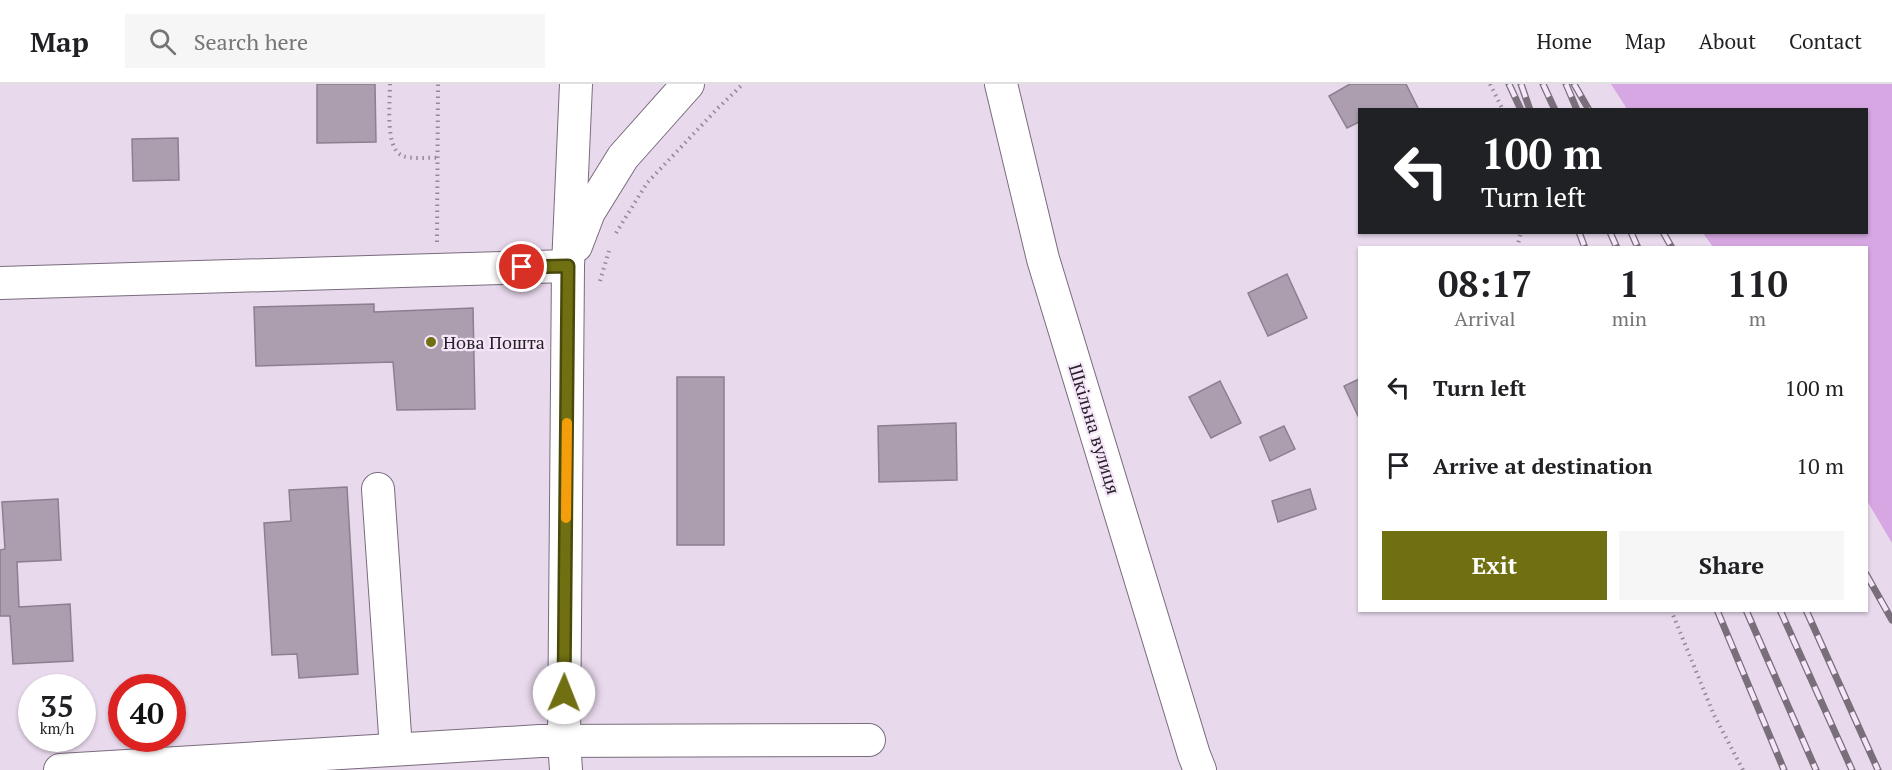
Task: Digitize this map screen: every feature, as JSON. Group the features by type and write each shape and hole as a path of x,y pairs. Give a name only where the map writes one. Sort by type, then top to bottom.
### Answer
{"street":[{"path":"565,755 568,266 576,84"},
{"path":"568,266 589,212 623,157 688,84"},
{"name":"Шкільна вулиця","path":"1001,84 1043,259 1200,770"},
{"path":"0,283 568,266"},
{"path":"378,489 396,749"},
{"path":"60,770 540,741 565,755 869,740"}],"path":[{"path":"390,84 390,139 395,151 403,157 438,158"},
{"path":"437,270 438,84"},
{"path":"599,282 616,232 647,183 743,84"},
{"path":"1490,84 1502,108"},
{"path":"1672,612 1714,715 1743,770"}],"shaded area":[{"path":"1611,84 1892,84 1892,543 1868,502 1868,246 1712,246 1704,234 1868,234 1868,108 1626,108"}],"building":[{"path":"317,84 375,84 376,142 317,143"},
{"path":"1350,84 1406,84 1418,108 1358,108 1358,122 1347,128 1329,96"},
{"path":"178,138 179,180 133,181 132,139"},
{"path":"1287,274 1307,318 1268,336 1248,293"},
{"path":"374,304 374,312 473,308 475,409 397,410 393,362 256,366 254,307"},
{"path":"677,377 724,377 724,545 677,545"},
{"path":"1358,379 1358,416 1344,386"},
{"path":"1220,381 1241,423 1211,438 1189,397"},
{"path":"956,423 957,480 879,482 878,426"},
{"path":"1284,426 1295,449 1270,461 1260,437"},
{"path":"347,487 358,674 299,678 297,654 272,655 264,523 291,521 289,490"},
{"path":"1310,489 1316,509 1278,522 1272,501"},
{"path":"58,499 61,560 17,562 19,607 70,604 73,661 13,664 10,616 0,616 0,550 5,549 2,502"}],"railway":[{"path":"1509,84 1520,108"},
{"path":"1521,84 1529,108"},
{"path":"1543,84 1554,108"},
{"path":"1566,84 1576,108"},
{"path":"1574,84 1588,108"},
{"path":"1580,234 1584,246"},
{"path":"1611,234 1616,246"},
{"path":"1632,234 1637,246"},
{"path":"1664,234 1671,246"},
{"path":"1868,578 1892,620"},
{"path":"1718,612 1784,770"},
{"path":"1747,612 1816,770"},
{"path":"1781,612 1852,770"},
{"path":"1807,612 1878,770"}],"slow traffic":[{"path":"566,518 567,423"}],"place":[{"name":"Нова Пошта","path":"431,342"}],"route":[{"path":"522,267 568,266 564,693"}]}
